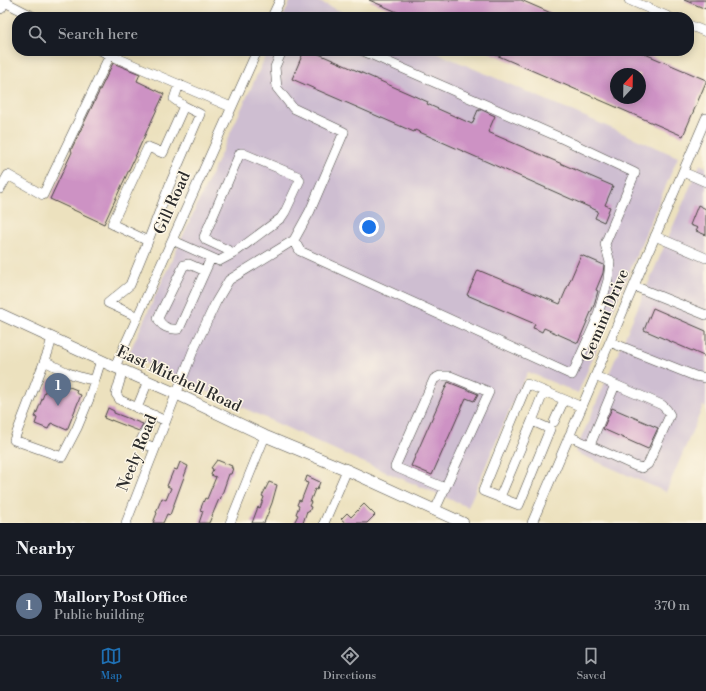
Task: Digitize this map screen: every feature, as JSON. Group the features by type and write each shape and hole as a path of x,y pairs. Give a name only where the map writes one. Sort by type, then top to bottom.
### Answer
{"main road":[{"name":"East Mitchell Road","path":"0,314 177,394 265,436 347,470 463,523"}],"street":[{"path":"274,12 280,0"},
{"path":"629,0 658,12"},
{"path":"2,3 23,12"},
{"path":"694,27 706,32"},
{"path":"0,189 4,173 43,195 105,56"},
{"path":"113,56 231,107"},
{"name":"Gill Road","path":"137,408 120,400 116,394 119,369 138,317 255,56"},
{"path":"280,56 275,68 276,88 293,108 344,132 310,211 294,240 300,251 572,375 596,321 608,280 610,262 605,244 635,173 554,134 375,56"},
{"path":"138,317 108,303 130,285 170,184 200,114 174,99 179,84"},
{"path":"148,241 112,224 148,147 163,153 184,106"},
{"name":"Gemini Drive","path":"532,523 706,118"},
{"path":"172,240 219,261 234,252 281,218 300,180 297,176 242,152 240,153 204,237 206,240 234,252"},
{"path":"683,172 706,182"},
{"path":"655,236 706,258"},
{"name":"Neely Road","path":"126,523 196,344 216,302 229,280 294,240"},
{"path":"205,271 189,264 184,265 158,318 160,324 172,330 179,329 211,258"},
{"path":"634,286 706,316"},
{"path":"52,338 45,361 33,388 14,440 62,457 77,428 89,399 101,360"},
{"path":"610,342 695,376 706,378"},
{"path":"45,361 65,372 84,379 95,380"},
{"path":"435,510 489,392 450,376 440,376 434,378 395,467 445,488"},
{"path":"569,436 642,468 648,464 666,426 670,415 662,406 595,376"},
{"path":"148,381 137,408 166,421"},
{"path":"532,421 550,429 519,505 483,491 527,384 582,407"},
{"path":"590,445 615,385"},
{"path":"500,497 544,391"},
{"path":"554,422 564,400"},
{"path":"154,415 141,440 145,444 155,448"},
{"path":"230,523 265,436"},
{"path":"324,523 347,470"}],"shaded area":[{"path":"291,0 315,0 343,12 285,12"},
{"path":"266,56 445,56 678,157 578,393 528,372 516,395 468,507 353,458 128,355"},
{"path":"700,164 706,167 706,407 703,406 666,492 575,452"}],"building":[{"path":"369,0 521,0 549,12 397,12"},
{"path":"684,0 706,0 706,9"},
{"path":"302,56 323,56 428,102 427,104 472,124 478,110 480,111 480,109 495,116 488,132 613,186 605,205 610,207 604,222 595,218 598,211 415,130 414,132 292,79"},
{"path":"499,56 650,56 706,80 683,136"},
{"path":"113,63 140,74 137,81 164,94 104,224 50,199 72,152 71,150"},
{"path":"698,205 706,209 706,235 696,231 698,228 690,225"},
{"path":"581,255 604,265 603,273 596,290 598,291 594,305 578,343 544,328 542,332 533,328 535,324 467,295 478,270 560,304"},
{"path":"653,308 706,331 706,357 644,330"},
{"path":"50,379 77,390 76,393 81,395 67,430 51,423 48,429 35,424 37,418 35,417"},
{"path":"448,382 478,394 474,401 466,398 432,475 411,466"},
{"path":"108,408 114,411 114,413 143,424 139,431 104,418"},
{"path":"612,408 658,428 648,449 603,429"},
{"path":"217,460 232,466 231,468 233,468 231,474 229,474 220,500 219,499 209,523 199,523 203,511 200,510 205,498 207,499 216,477 211,475 213,469 211,468"},
{"path":"180,462 188,466 170,515 167,514 163,523 153,523 162,498 166,500 171,488 167,486 174,469 177,470"},
{"path":"307,476 320,482 317,490 315,489 309,506 311,507 309,512 307,511 303,523 294,523 298,515 296,514 299,506 297,505 299,500 301,501 308,483 305,482"},
{"path":"269,482 277,485 264,523 252,523 258,507 260,508 264,497 262,496"},
{"path":"364,504 375,515 367,523 346,523 341,519 347,513 351,517"}],"place":[{"name":"Mallory Post Office","path":"58,406"}]}
